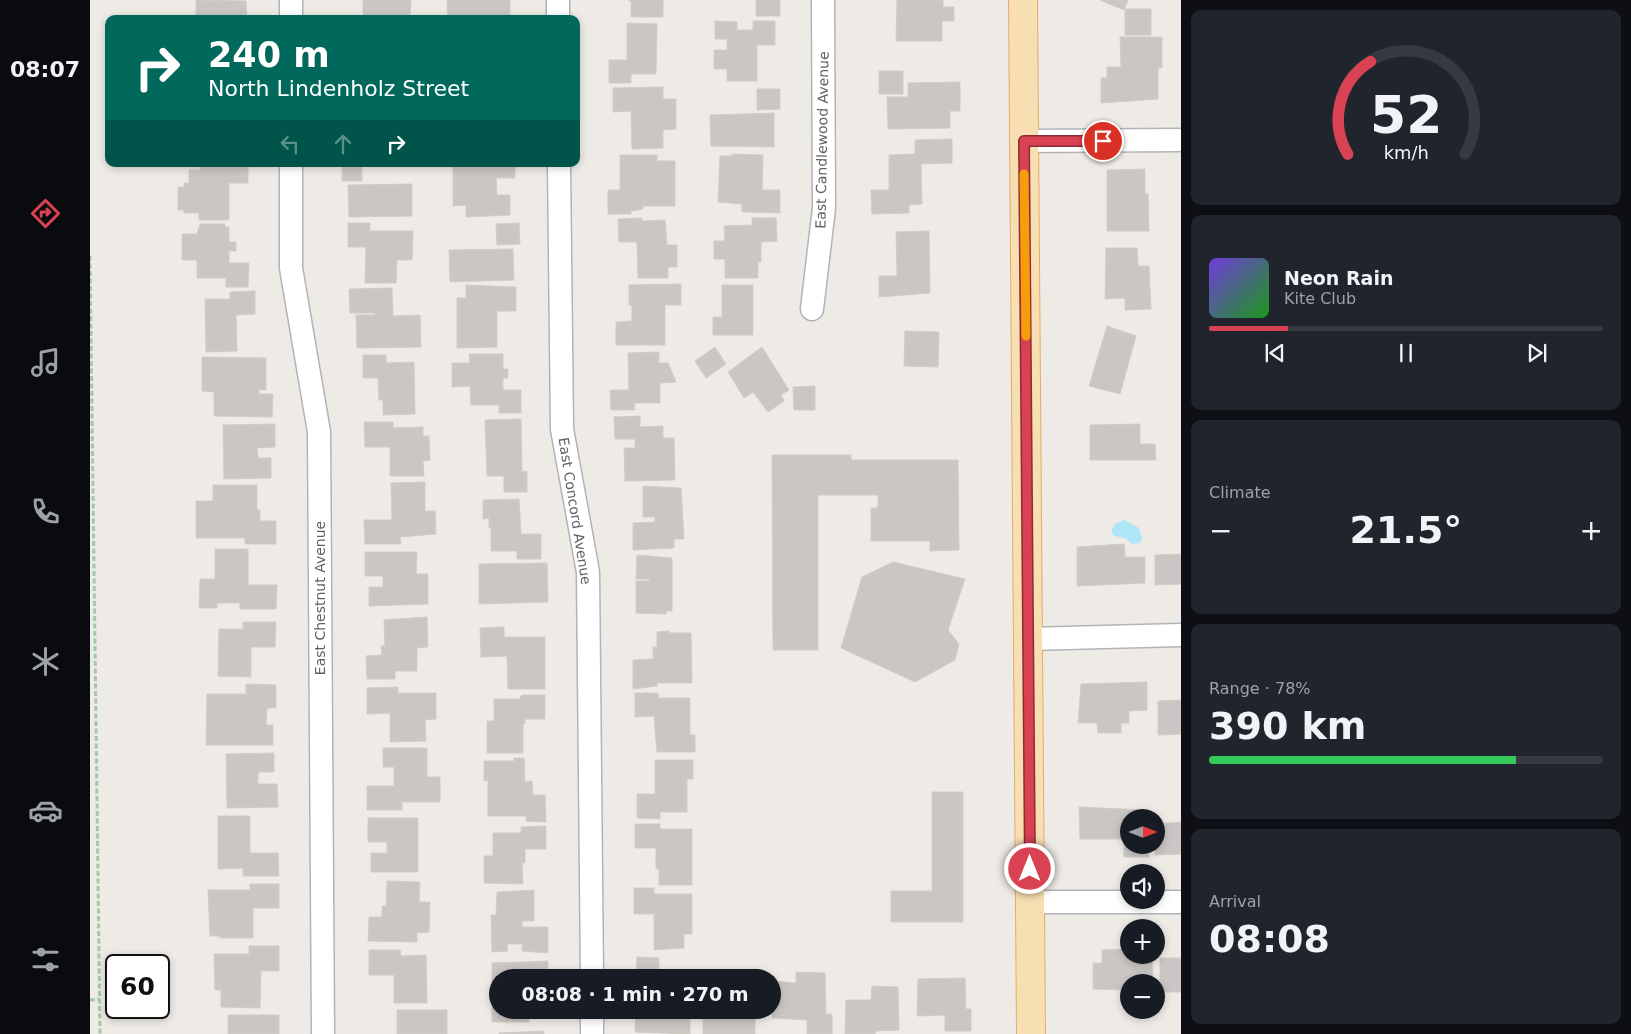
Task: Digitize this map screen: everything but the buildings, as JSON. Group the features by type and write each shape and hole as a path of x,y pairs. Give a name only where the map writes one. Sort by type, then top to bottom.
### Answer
{"main road":[{"path":"1023,0 1031,1034"}],"street":[{"path":"291,0 291,15"},
{"path":"558,0 558,15"},
{"name":"East Candlewood Avenue","path":"812,309 824,208 823,0"},
{"path":"1024,141 1181,140"},
{"name":"East Chestnut Avenue","path":"291,167 291,268 319,432 323,1034"},
{"name":"East Concord Avenue","path":"559,167 562,429 588,572 592,969"},
{"path":"1028,638 1181,635"},
{"path":"1030,902 1181,902"},
{"path":"592,1019 592,1034"}],"path":[{"path":"90,256 100,1034"},
{"path":"90,1000 100,999"}],"water":[{"path":"1124,520 1139,528 1142,538 1140,543 1132,544 1125,538 1114,536 1111,531 1115,524"}],"slow traffic":[{"path":"1024,174 1026,336"}],"route":[{"path":"1030,869 1024,141 1103,141"}]}
